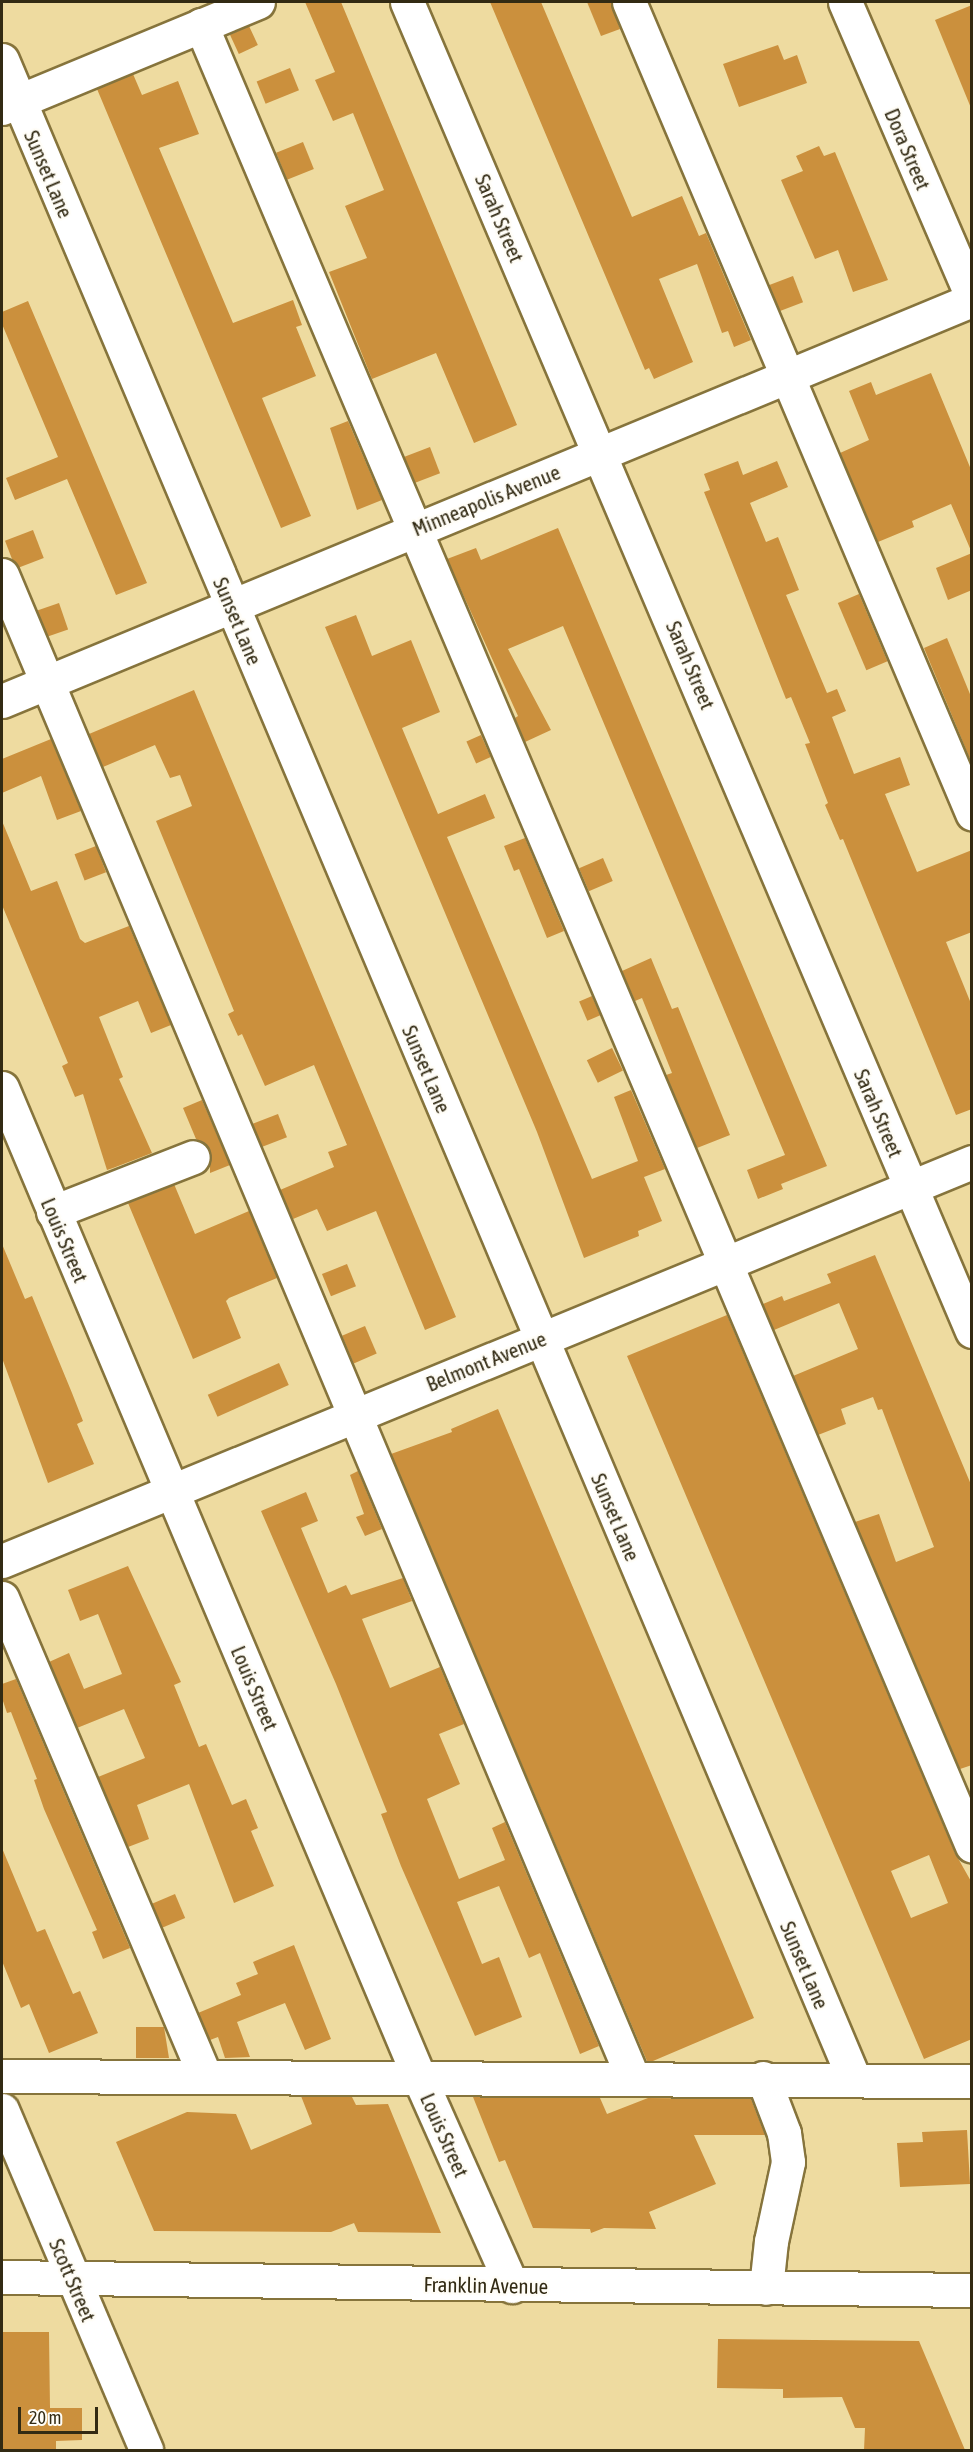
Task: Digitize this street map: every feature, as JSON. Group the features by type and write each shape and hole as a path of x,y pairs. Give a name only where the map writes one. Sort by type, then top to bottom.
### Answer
{"street":[{"path":"10,104 258,2"},
{"name":"Sarah Street","path":"407,2 601,453 972,1330"},
{"path":"629,2 972,813"},
{"name":"Dora Street","path":"845,2 972,298"},
{"path":"201,25 417,529 972,1846"},
{"name":"Sunset Lane","path":"2,60 10,104 232,606 854,2079"},
{"name":"Minneapolis Avenue","path":"2,701 972,298"},
{"path":"2,575 633,2078"},
{"name":"Louis Street","path":"2,1088 419,2077 512,2286"},
{"path":"53,1212 194,1157"},
{"name":"Belmont Avenue","path":"2,1561 972,1162"},
{"path":"2,1598 205,2076"},
{"path":"2,2076 763,2078 972,2081"},
{"path":"763,2078 784,2133 788,2162 771,2241 766,2288"},
{"name":"Scott Street","path":"2,2110 146,2451"},
{"name":"Franklin Avenue","path":"2,2277 512,2286 972,2290"}],"building":[{"path":"305,2 341,2 517,425 474,443 436,353 372,379 329,272 367,258 345,206 384,190 353,113 333,121 315,80 335,72"},
{"path":"490,2 541,2 632,217 682,196 699,236 706,233 751,340 734,347 728,331 722,333 697,264 659,279 693,362 654,379 649,368 645,370"},
{"path":"587,2 611,2 620,29 601,36"},
{"path":"972,5 972,108 971,108 935,20"},
{"path":"249,26 258,45 239,54 230,35"},
{"path":"778,45 784,60 797,55 807,83 739,107 723,64"},
{"path":"290,68 299,90 266,104 257,81"},
{"path":"133,74 142,95 178,81 199,134 159,148 233,323 293,300 302,325 296,327 316,376 262,398 311,516 281,528 97,89"},
{"path":"303,142 314,169 287,180 276,153"},
{"path":"819,146 824,156 835,152 888,280 853,292 838,250 815,259 781,180 803,171 796,156"},
{"path":"793,276 803,302 779,311 769,285"},
{"path":"28,301 147,583 116,595 67,479 15,500 6,478 58,457 2,324 2,312"},
{"path":"931,373 972,472 972,553 951,504 912,521 914,527 878,542 840,453 869,440 849,391 871,382 876,395"},
{"path":"348,421 382,500 357,510 330,428"},
{"path":"430,447 440,473 414,483 404,457"},
{"path":"738,461 743,475 777,461 788,487 750,503 766,542 778,537 799,590 786,595 827,693 837,689 846,711 832,717 854,774 900,757 910,785 885,794 917,872 972,850 972,932 946,942 972,1006 972,1109 956,1115 843,839 840,840 825,805 828,803 805,744 810,743 791,697 786,699 704,492 710,490 704,474"},
{"path":"558,528 827,1166 781,1184 783,1189 758,1199 747,1170 785,1155 563,626 508,649 551,730 525,742 515,718 518,716 447,559 476,548 481,560"},
{"path":"33,530 44,558 16,569 5,541"},
{"path":"972,553 972,590 948,600 936,568"},
{"path":"859,594 888,661 866,670 838,603"},
{"path":"59,603 68,629 46,637 37,610"},
{"path":"356,615 372,656 411,640 440,712 402,728 438,814 485,794 495,818 447,837 592,1179 638,1161 614,1097 631,1090 665,1169 644,1177 662,1221 638,1231 639,1236 584,1258 537,1132 325,627"},
{"path":"947,638 972,699 972,764 924,648"},
{"path":"194,690 456,1317 425,1330 376,1211 327,1231 317,1209 293,1219 280,1190 334,1167 328,1152 347,1145 314,1065 265,1086 242,1034 238,1036 228,1014 234,1011 156,821 192,806 180,775 170,778 155,745 103,767 89,734"},
{"path":"481,735 491,757 476,763 466,742"},
{"path":"51,739 81,811 57,820 41,776 2,793 2,759"},
{"path":"2,821 31,891 57,881 80,939 85,943 129,926 171,1025 151,1033 138,1001 99,1017 123,1077 119,1079 152,1153 107,1170 83,1094 75,1097 62,1066 68,1063 2,905"},
{"path":"525,838 564,931 547,938 519,869 514,871 504,846"},
{"path":"96,846 106,872 85,880 75,854"},
{"path":"603,858 613,881 589,891 579,868"},
{"path":"651,958 672,1009 678,1007 730,1135 697,1148 666,1075 672,1073 642,998 635,1001 622,971"},
{"path":"592,996 600,1015 587,1021 579,1001"},
{"path":"612,1048 623,1070 598,1083 587,1060"},
{"path":"202,1100 230,1165 210,1173 210,1150 196,1139 183,1108"},
{"path":"278,1114 287,1137 262,1147 253,1124"},
{"path":"174,1184 195,1234 249,1211 277,1278 229,1298 226,1301 241,1338 193,1359 128,1203"},
{"path":"2,1244 25,1299 32,1296 83,1421 77,1424 94,1464 48,1483 2,1358"},
{"path":"875,1255 972,1487 972,1765 960,1769 855,1522 879,1514 896,1562 934,1547 882,1409 878,1410 873,1397 841,1409 846,1424 818,1435 793,1376 858,1349 839,1303 774,1330 763,1304 782,1296 784,1301 831,1283 827,1274"},
{"path":"347,1264 356,1286 331,1296 322,1274"},
{"path":"727,1315 955,1853 972,1883 972,2039 924,2059 627,1356","holes":["929,1855 948,1903 911,1918 891,1871"]},
{"path":"365,1326 377,1354 354,1363 342,1336"},
{"path":"279,1363 289,1385 218,1417 208,1395"},
{"path":"498,1409 754,2018 653,2061 647,2061 391,1454 452,1432 451,1429"},
{"path":"358,1471 382,1529 365,1536 356,1517 364,1514 350,1475"},
{"path":"306,1492 318,1521 301,1528 328,1593 346,1585 351,1595 403,1578 412,1601 362,1619 390,1688 440,1667 464,1724 439,1734 460,1784 427,1799 459,1879 505,1860 492,1828 505,1822 599,2046 580,2054 540,1953 529,1958 499,1886 457,1902 482,1964 499,1957 522,2017 475,2036 401,1866 381,1814 387,1812 336,1684 261,1511"},
{"path":"128,1566 181,1682 174,1685 199,1747 206,1744 232,1805 246,1799 258,1828 251,1831 274,1886 234,1903 189,1784 137,1805 149,1839 128,1847 98,1777 145,1758 124,1709 77,1728 49,1662 69,1653 84,1689 122,1674 98,1614 80,1621 68,1590"},
{"path":"16,1679 130,1948 103,1959 92,1932 97,1930 44,1809 34,1780 37,1779 11,1712 7,1713 2,1698 2,1684"},
{"path":"2,1848 37,1932 45,1929 73,1994 80,1991 98,2033 49,2053 29,2004 21,2008 2,1961"},
{"path":"175,1894 185,1918 162,1928 152,1904"},
{"path":"294,1945 331,2039 305,2050 285,2003 237,2022 250,2057 225,2058 218,2037 210,2040 198,2013 241,1995 236,1983 258,1974 253,1962"},
{"path":"136,2027 164,2027 169,2058 136,2058"},
{"path":"301,2096 352,2097 356,2105 388,2104 441,2233 358,2232 354,2223 331,2232 154,2231 116,2142 187,2112 236,2114 251,2150 312,2124"},
{"path":"473,2097 600,2098 607,2114 648,2098 751,2099 765,2135 694,2135 716,2184 649,2212 656,2229 604,2228 591,2233 590,2229 533,2228 505,2160 499,2162"},
{"path":"967,2130 970,2184 900,2187 897,2143 923,2142 922,2132"},
{"path":"2,2332 49,2332 50,2408 82,2408 82,2440 56,2441 56,2451 2,2451"},
{"path":"718,2339 919,2341 965,2450 864,2450 865,2428 855,2428 842,2397 783,2398 783,2389 717,2388"}]}
